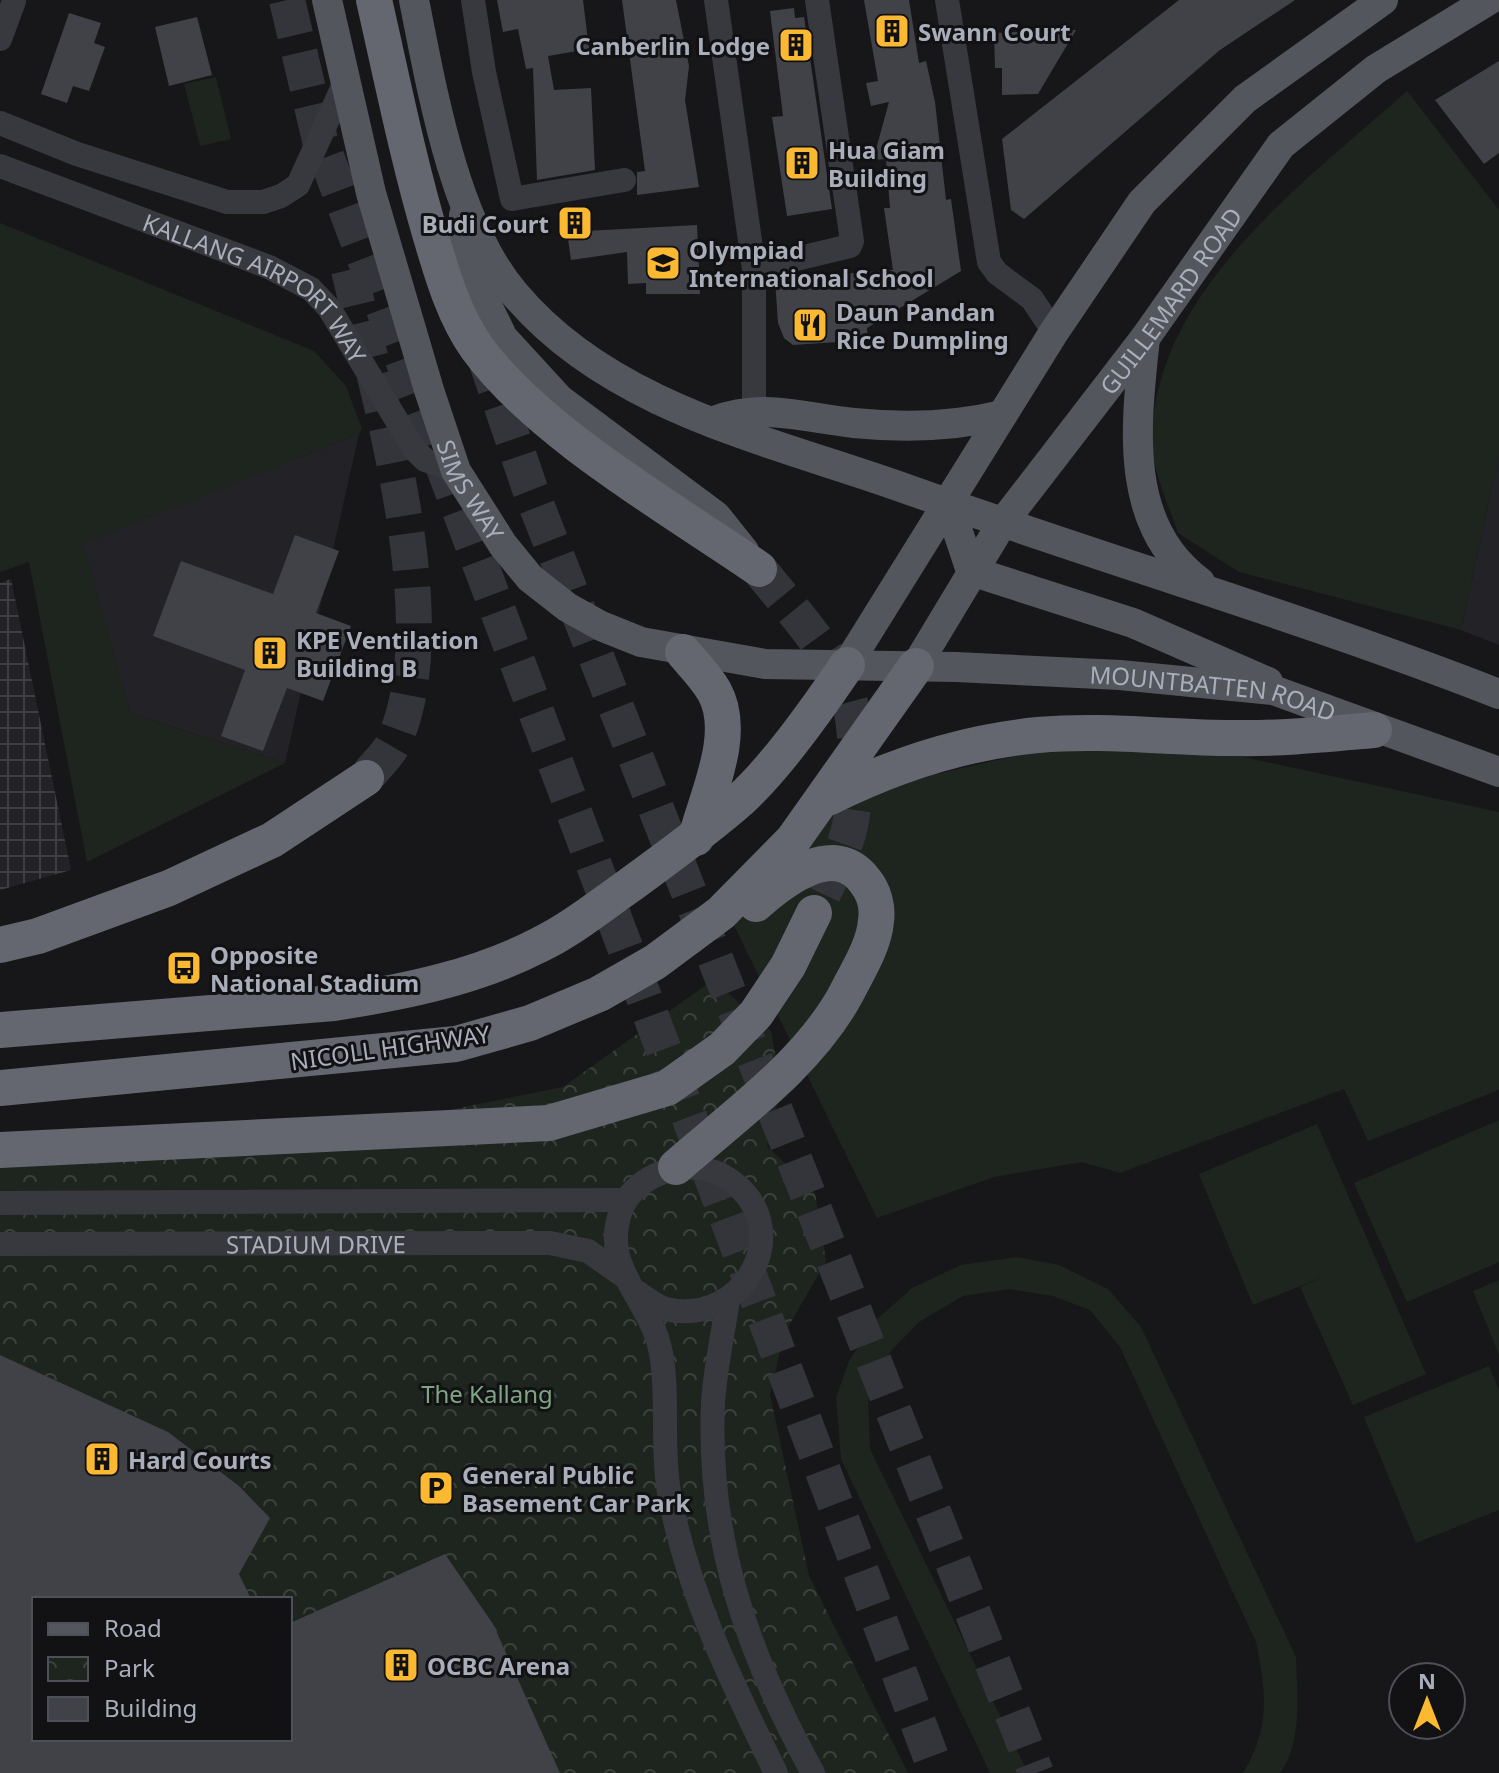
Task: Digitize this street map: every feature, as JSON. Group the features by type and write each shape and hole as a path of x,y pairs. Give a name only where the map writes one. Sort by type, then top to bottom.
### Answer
{"highway":[{"path":"374,0 419,196 445,285 476,347 536,410 759,569"},
{"path":"683,652 714,691 722,712 723,735 696,838"},
{"path":"0,1030 334,1003 388,995 458,977 537,947 571,928 696,838 744,796 826,696 847,665"},
{"name":"NICOLL HIGHWAY","path":"0,1088 456,1044 530,1023 599,994 655,962 721,913 793,840 916,666"},
{"path":"823,800 883,771 921,758 1036,735 1102,732 1236,738 1374,730"},
{"path":"0,945 38,936 169,888 272,840 366,778"},
{"path":"530,1023 586,1016 654,984 715,940 784,880 806,869 824,863 844,865 860,873 875,898 877,920 871,943 844,997 805,1050 676,1167"},
{"path":"0,1150 549,1123 667,1088 722,1049 756,1014 788,966 814,913"}],"main road":[{"name":"SIMS WAY","path":"327,0 371,193 456,471 503,545 546,593 601,626 641,642 683,652 765,664 916,666"},
{"path":"414,0 465,210 482,246 514,293 552,331 619,380 714,421 1001,525 1211,590 1499,694"},
{"path":"847,665 1054,332 1142,202 1245,99 1383,0"},
{"name":"GUILLEMARD ROAD","path":"916,666 1001,525 1145,338 1281,145 1376,69 1489,0"},
{"path":"465,210 461,231 464,258 503,338 559,399 716,516 759,569"},
{"path":"1145,338 1137,435 1142,486 1156,532 1176,565 1211,590"},
{"path":"714,421 754,409 895,425 935,426 1010,404"},
{"path":"949,505 971,571 1133,623 1265,678 1273,690"},
{"name":"MOUNTBATTEN ROAD","path":"916,666 1120,675 1273,690 1374,730 1499,772"}],"street":[{"path":"473,0 484,72 512,199 624,180"},
{"path":"716,0 754,269 754,409"},
{"path":"754,269 850,246 852,241 817,0"},
{"path":"947,0 989,262 997,273 1032,299 1054,332"},
{"path":"0,39 14,1"},
{"name":"KALLANG AIRPORT WAY","path":"0,123 77,154 227,202 263,202 281,196 298,185 345,82"},
{"name":"KALLANG AIRPORT WAY","path":"0,166 269,267 311,289 349,336 414,449 425,460 456,471"},
{"path":"626,1200 647,1178 676,1167 704,1168 730,1180 750,1201 760,1227 759,1255 748,1281 728,1300 713,1401 720,1529 740,1617 789,1729 813,1773"},
{"name":"STADIUM DRIVE","path":"0,1203 626,1200 615,1225 615,1252 651,1322 661,1353 665,1451 681,1547 727,1671 776,1773"},
{"name":"STADIUM DRIVE","path":"0,1244 550,1243 588,1251 663,1308 697,1312 728,1300"}],"shaded area":[{"path":"359,434 285,763 130,713 82,543"},
{"path":"1499,455 1499,645 1461,630"},
{"path":"11,579 71,870 0,890 0,583"}],"green space":[{"path":"216,77 231,139 200,146 184,84"},
{"path":"1407,91 1499,210 1499,455 1461,630 1239,572 1178,533 1153,455 1158,390 1177,338 1205,290 1240,246 1281,203"},
{"path":"0,223 314,351 346,386 362,429 359,434 83,543 130,713 285,763 87,862 29,562 0,572"},
{"path":"1102,736 1224,753 1499,812 1499,1090 1368,1141 1344,1089 1120,1173 1082,1162 994,1177 877,1218 727,911 823,800"},
{"name":"The Kallang","path":"713,980 771,1031 781,1087 767,1146 815,1193 826,1261 784,1334 770,1395 809,1576 908,1773 0,1773 0,1149 330,1134 563,1087"},
{"path":"1499,1120 1499,1262 1407,1302 1354,1183"},
{"path":"1317,1124 1426,1374 1353,1405 1300,1287 1325,1276 1253,1305 1199,1174"},
{"path":"1017,1257 1059,1265 1108,1289 1141,1327 1296,1657 1295,1732 1280,1773 1243,1773 1258,1740 1264,1709 1256,1642 1120,1347 1090,1310 1053,1296 1010,1289 963,1296 919,1322 890,1352 868,1395 870,1449 1028,1773 990,1773 841,1459 836,1398 849,1361 876,1320 912,1288 961,1265"},
{"path":"1499,1280 1499,1355 1473,1291"},
{"path":"1489,1366 1499,1390 1499,1510 1416,1543 1364,1417"}],"building":[{"path":"497,0 583,0 589,49 548,56 554,90 591,88 595,170 537,180 533,68 526,69 518,29 503,32"},
{"path":"622,0 676,0 689,66 685,100 699,187 637,195 637,172 645,171"},
{"path":"864,0 909,0 919,63 926,61 935,102 946,200 951,199 961,271 867,328 868,340 793,345 784,338 778,323 775,279 893,270 884,208 890,208 886,159 873,160 889,102 871,106 866,83 878,81"},
{"path":"1179,0 1295,0 1220,50 1024,219 1011,210 1002,139"},
{"path":"794,8 795,18 804,17 832,209 787,216 772,117 783,116 770,11"},
{"path":"69,13 101,23 94,43 105,47 89,91 73,86 67,103 41,94"},
{"path":"197,17 212,75 169,86 155,27"},
{"path":"1076,30 1038,94 1002,95 1002,68 995,68 994,33"},
{"path":"1499,61 1499,153 1484,164 1435,100"},
{"name":"Olympiad International School","path":"697,225 700,294 646,294 646,283 628,284 627,252 571,260 567,232"},
{"name":"KPE Ventilation Building B","path":"295,535 339,551 316,613 351,626 323,701 287,688 263,751 221,736 245,670 153,636 181,561 273,594"},
{"path":"0,1355 168,1432 239,1486 270,1518 239,1574 250,1597 32,1597 32,1741 292,1741 292,1622 445,1554 493,1624 560,1773 0,1773"}],"tunnel":[{"path":"287,0 320,140 937,1773"},
{"path":"349,270 403,509 411,574 414,637 408,694 393,744 366,778"},
{"path":"484,354 530,489 1036,1773"},
{"path":"759,569 829,660 847,694 854,726 856,767 850,825 814,913"}],"place":[{"name":"Swann Court","path":"892,31"},
{"name":"Canberlin Lodge","path":"796,45"},
{"name":"Hua Giam Building","path":"802,163"},
{"name":"Budi Court","path":"575,223"},
{"name":"Olympiad International School","path":"663,263"},
{"name":"Daun Pandan Rice Dumpling","path":"810,325"},
{"name":"KPE Ventilation Building B","path":"270,653"},
{"name":"Opposite National Stadium","path":"184,968"},
{"name":"Hard Courts","path":"102,1459"},
{"name":"General Public Basement Car Park","path":"436,1488"},
{"name":"OCBC Arena","path":"401,1665"}]}
